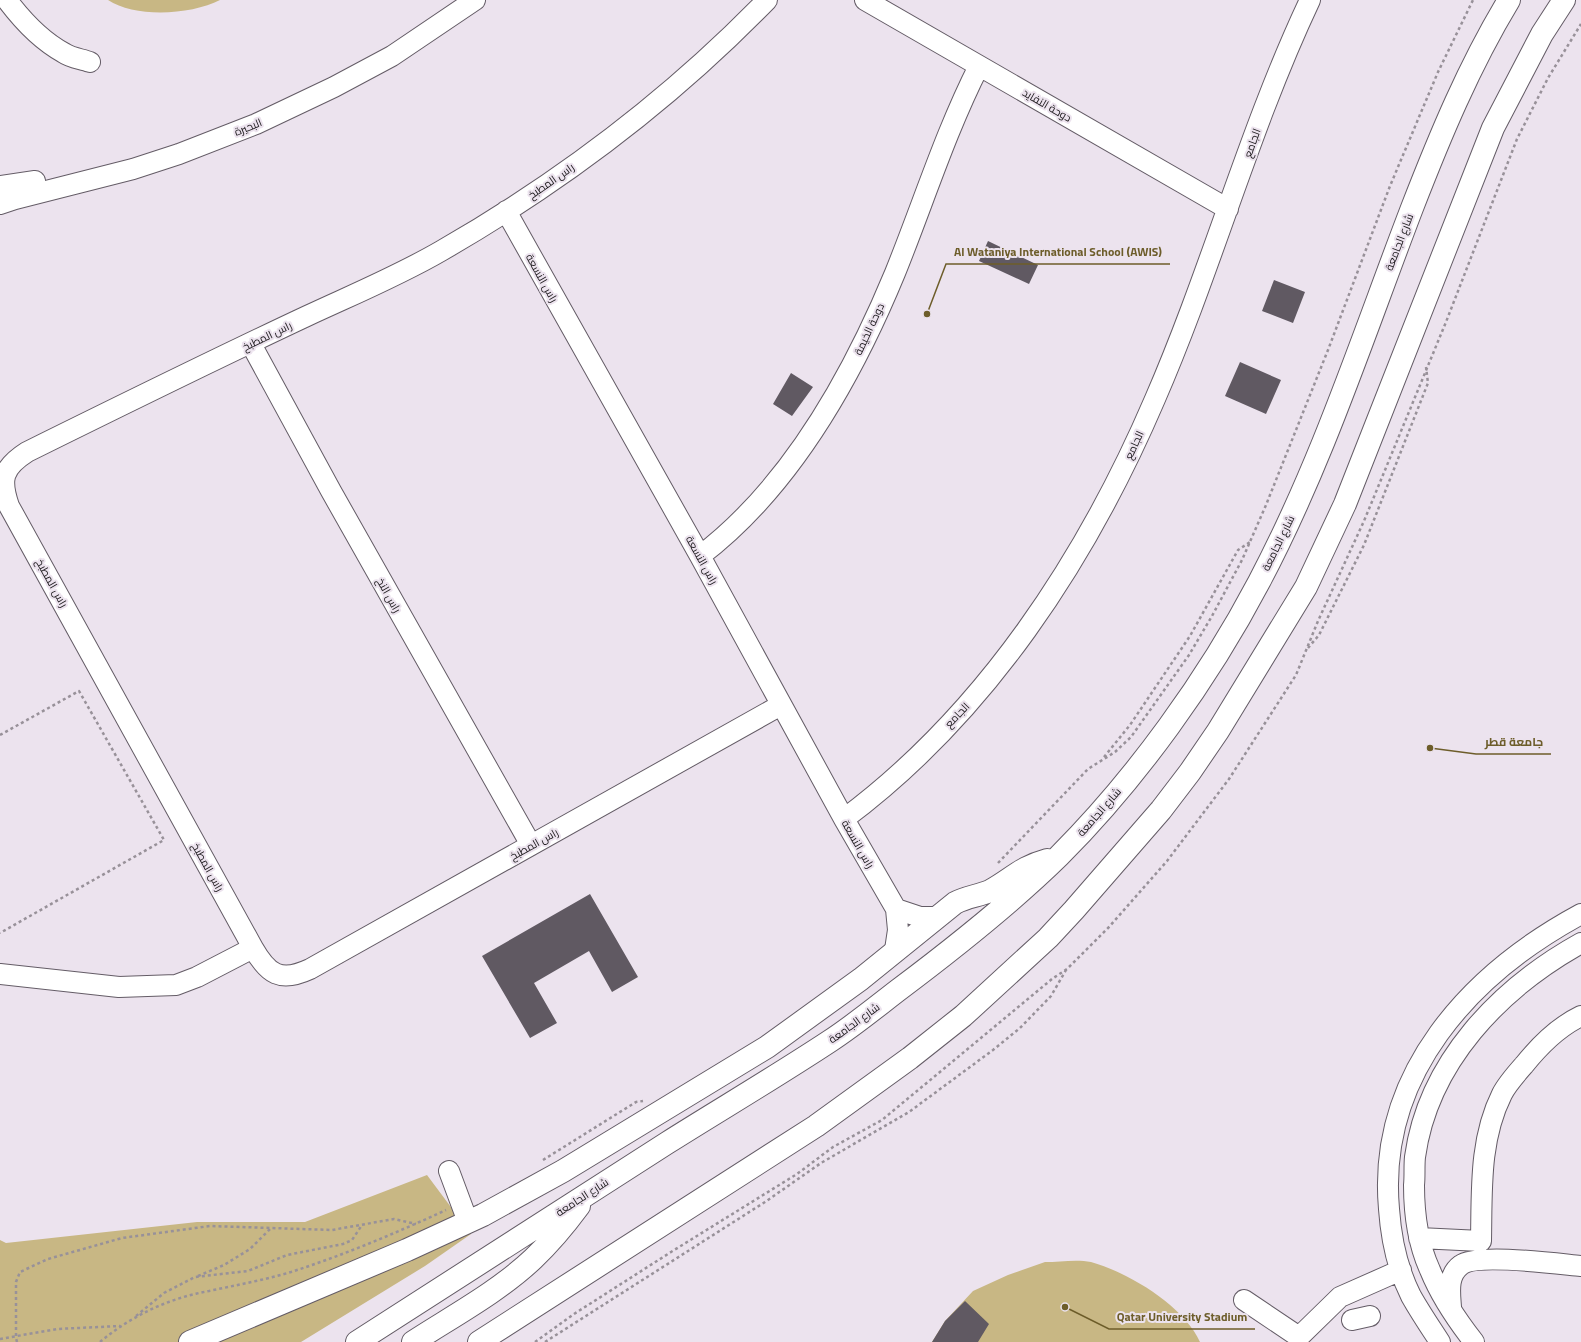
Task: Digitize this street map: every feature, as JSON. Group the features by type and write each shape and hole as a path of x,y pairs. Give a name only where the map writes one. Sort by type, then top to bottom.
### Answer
{"main road":[{"name":"شارع الجامعة","path":"357,1342 588,1193 833,1039 980,927 1058,857 1092,821 1143,760 1207,670 1255,589 1281,540 1319,451 1464,81 1509,0"},
{"path":"479,1342 816,1126 910,1058 962,1016 1048,938 1161,810 1218,731 1306,587 1345,504 1493,128 1542,34 1564,0"},
{"path":"190,1342 407,1250 464,1213 557,1175 767,1047 890,955 955,903 988,891 1033,864 1058,857"},
{"path":"833,1039 890,955"},
{"path":"414,1342 506,1281 532,1260 569,1220 588,1193"}],"street":[{"path":"7,0 20,16 58,49 65,54 90,62"},
{"name":"البحيرة","path":"0,204 15,198 133,169 217,133 258,111 329,77 386,46 454,0"},
{"name":"البحيرة","path":"0,186 11,186 104,166 175,143 256,124 334,87 392,56 475,0"},
{"name":"راس المطبخ","path":"767,0 715,52 654,105 553,180 506,211 439,252 364,291 196,368 27,452 11,464 3,479 9,506 262,965 268,970 283,975 293,976 301,974 781,705"},
{"name":"دوحة النفايد","path":"865,0 1228,209"},
{"name":"الجامع","path":"844,819 878,794 907,768 974,698 1006,657 1081,548 1114,488 1156,399 1228,209 1268,98 1310,0"},
{"name":"دوحة الخيمة","path":"700,556 729,534 774,483 824,414 857,357 893,278 954,120 979,66"},
{"name":"راس النسعة","path":"506,211 700,556 844,819 896,909 898,930 890,955"},
{"name":"راس النخ","path":"251,344 331,491 531,845"},
{"path":"896,909 920,917 937,917"},
{"path":"1440,1342 1411,1295 1401,1270 1394,1244 1387,1188 1392,1137 1404,1096 1426,1051 1452,1017 1478,987 1516,954 1556,927 1581,914"},
{"path":"1474,1342 1452,1313 1430,1270 1419,1238 1414,1200 1415,1158 1422,1127 1441,1077 1461,1046 1488,1013 1516,988 1553,959 1581,943"},
{"path":"0,974 118,987 176,985 197,977 253,948"},
{"path":"1419,1238 1481,1241 1483,1163 1491,1118 1500,1098 1532,1054 1561,1027 1581,1016"},
{"path":"449,1171 464,1213"},
{"path":"1452,1313 1450,1284 1453,1275 1462,1264 1473,1261 1496,1260 1581,1266"},
{"path":"1244,1300 1297,1340 1340,1297 1401,1270"}],"path":[{"path":"996,866 1088,769 1103,758 1115,752 1131,737 1168,686 1212,616 1250,541 1297,430 1410,137 1438,72 1473,0"},
{"path":"536,1342 574,1314 797,1174 833,1147 882,1120 1066,969 1109,927 1167,861 1229,779 1296,675 1308,649 1318,621 1364,521 1517,139 1548,78 1581,24"},
{"path":"1308,649 1319,635 1364,545 1428,383 1426,367"},
{"path":"1103,758 1130,725 1190,636 1238,550 1250,541"},
{"path":"0,735 79,690 164,840 0,933"},
{"path":"545,1342 765,1202 821,1163 909,1112 994,1050 1020,1028 1051,996 1066,969"},
{"path":"541,1161 636,1102 643,1101 652,1103 661,1112"},
{"path":"133,1318 173,1300 208,1291 247,1284 292,1272 416,1224 464,1213"},
{"path":"17,1342 16,1282 20,1272 48,1259 122,1238 210,1226 332,1230 394,1219 416,1224"},
{"path":"195,1277 248,1271 287,1256 343,1244 352,1240 362,1225"},
{"path":"100,1342 164,1293 195,1277 224,1265 250,1249 270,1228"},
{"path":"0,1339 16,1338 57,1329 122,1326"}],"shaded area":[{"path":"108,0 220,0 194,9 148,12 119,6"},
{"path":"427,1175 471,1234 425,1266 301,1342 0,1342 0,1240 6,1243 197,1222 305,1222"},
{"path":"1045,1262 1091,1262 1106,1267 1138,1282 1153,1292 1181,1316 1192,1329 1200,1342 932,1342 945,1321 973,1291 1008,1275"}],"building":[{"path":"988,241 1038,265 1029,284 979,261"},
{"path":"1274,280 1305,292 1293,323 1262,311"},
{"path":"1240,362 1281,380 1266,414 1225,396"},
{"path":"791,373 813,387 792,416 773,404"},
{"path":"590,894 638,977 612,992 589,951 534,983 557,1023 530,1038 482,956"},
{"path":"965,1301 989,1324 978,1342 932,1342 945,1321"}],"place":[{"name":"Al Wataniya International School (AWIS)","path":"927,314"},
{"name":"جامعة قطر","path":"1430,748"},
{"name":"Qatar University Stadium","path":"1065,1307"}]}
